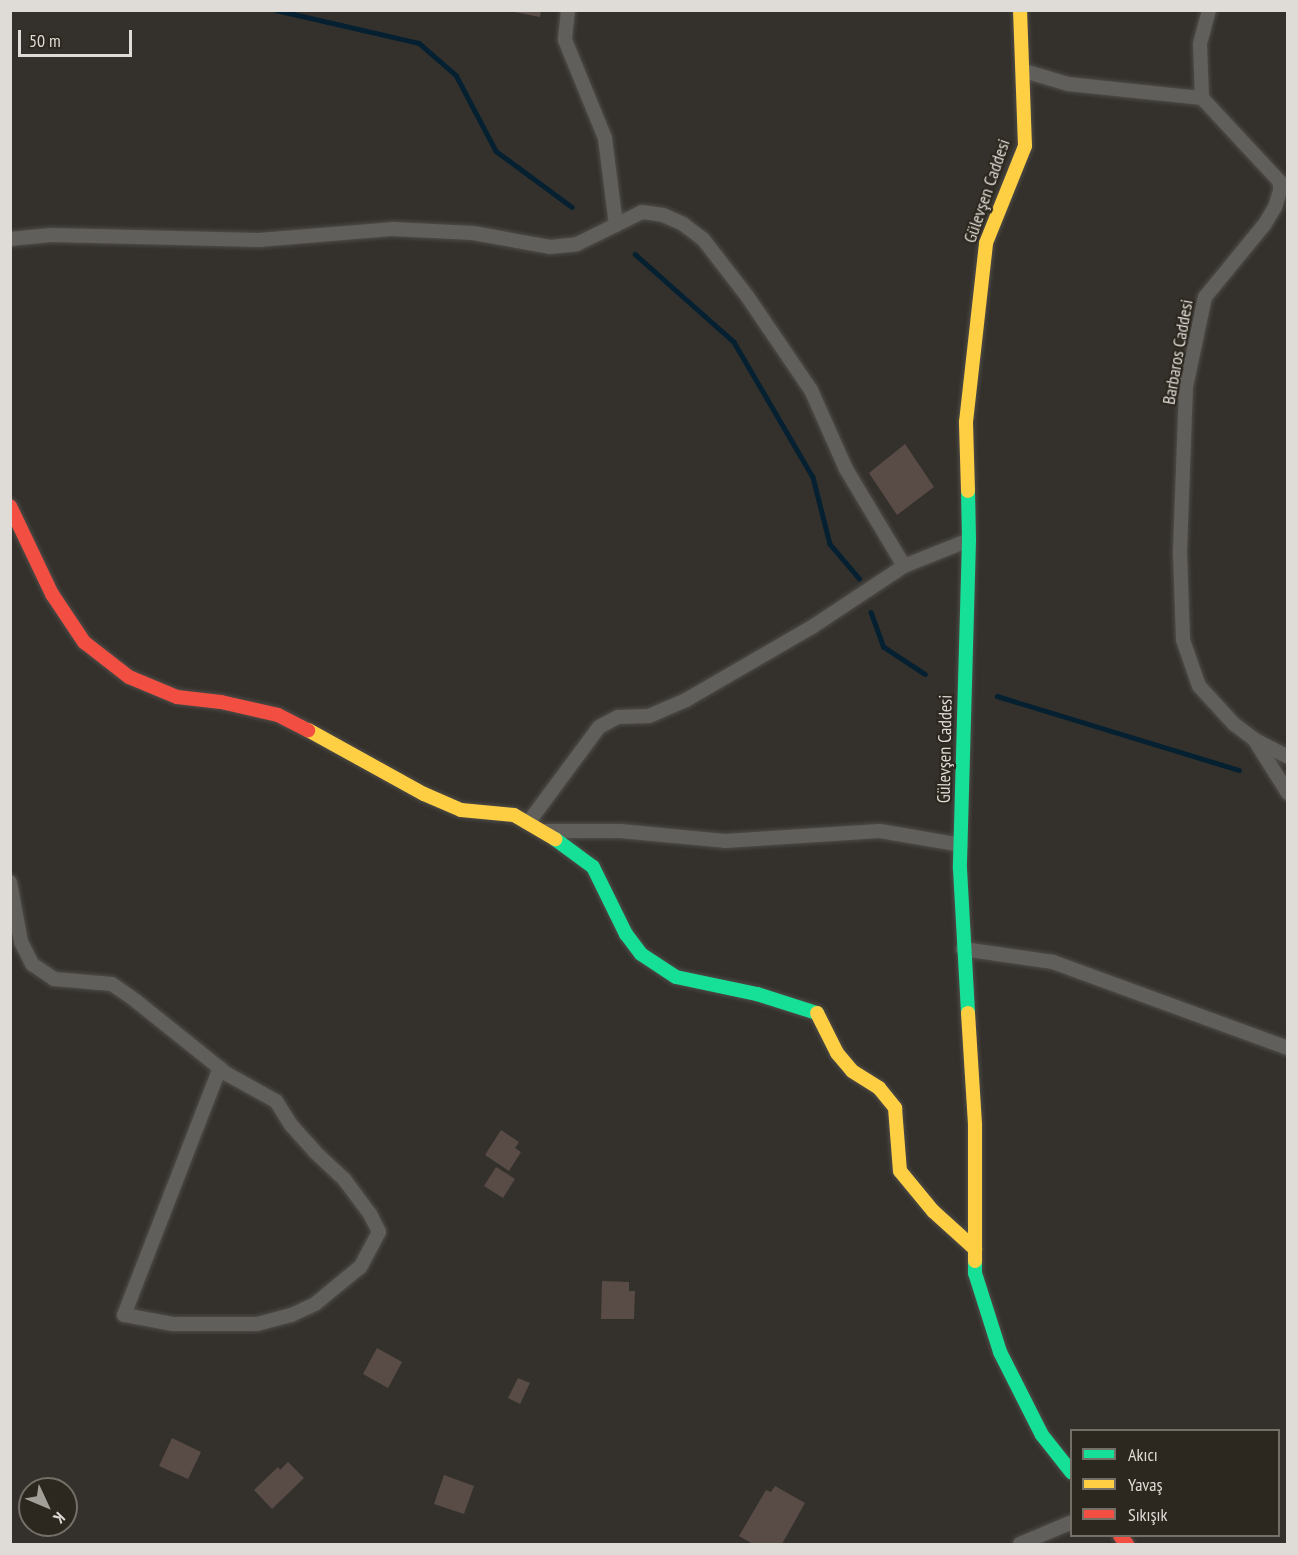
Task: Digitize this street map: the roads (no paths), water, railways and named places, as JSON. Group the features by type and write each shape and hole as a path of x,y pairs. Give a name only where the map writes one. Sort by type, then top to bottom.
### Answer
{"street":[{"path":"568,10 565,40 605,138 616,225"},
{"name":"Gülevşen Caddesi","path":"1020,10 1024,146 986,243 966,423 969,540 961,845 963,949 975,1125 975,1273 1000,1352 1042,1436 1070,1472"},
{"path":"1023,71 1068,84 1202,98 1198,63 1200,44 1209,10"},
{"name":"Barbaros Caddesi","path":"1202,98 1283,180 1275,207 1264,225 1205,297 1186,387 1179,553 1184,639 1199,686 1234,724 1254,739 1287,793"},
{"path":"10,239 51,235 259,240 392,230 473,233 550,247 577,244 642,212 663,215 690,229 717,255 811,390 846,469 904,566"},
{"path":"10,506 52,594 84,642 129,677 177,698 221,702 278,715 343,747 424,794 461,810 514,815 593,867 612,901 626,934 641,954 676,976 757,994 819,1014 837,1053 852,1071 879,1088 895,1108 900,1171 933,1211 975,1249"},
{"path":"528,824 599,727 618,717 649,716 686,700 812,627 904,566 969,540"},
{"path":"1254,739 1287,757"},
{"path":"541,831 620,831 725,841 880,831 961,845"},
{"path":"10,882 21,942 32,964 54,979 112,984 220,1068 276,1101 291,1125 344,1179 370,1214 379,1232 360,1267 315,1304 291,1315 257,1324 173,1324 124,1315 220,1068"},
{"path":"963,949 1053,962 1287,1048"},
{"path":"1020,1545 1070,1522"}],"waterway":[{"path":"276,10 419,43 456,75 496,151 572,207"},
{"path":"635,254 734,342 813,477 830,544 859,578"},
{"path":"871,612 884,647 925,674"},
{"path":"997,696 1239,770"}]}
